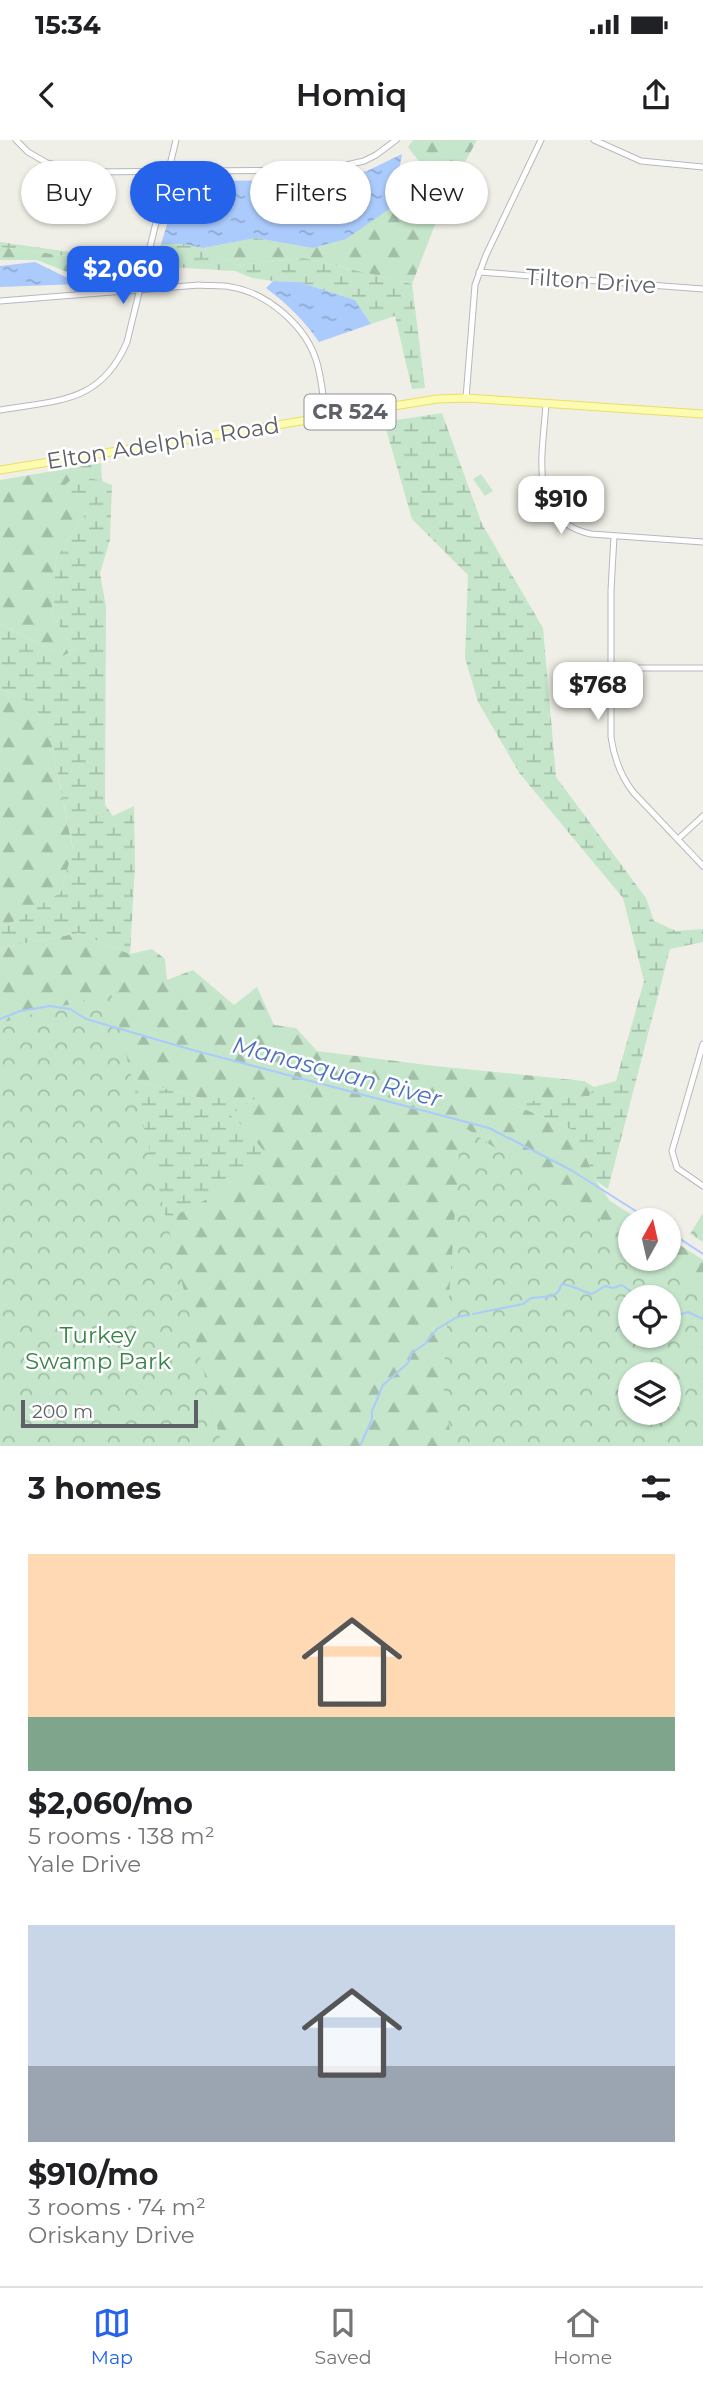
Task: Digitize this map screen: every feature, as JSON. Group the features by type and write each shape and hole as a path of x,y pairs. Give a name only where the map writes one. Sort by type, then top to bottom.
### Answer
{"main road":[{"name":"Elton Adelphia Road","path":"0,470 326,416 417,402 466,398 703,414"}],"street":[{"path":"16,140 28,152 47,163 63,168 89,172 130,171"},
{"path":"172,161 176,140"},
{"path":"236,170 306,171 337,168 376,155 396,140"},
{"path":"466,398 475,285 541,140"},
{"path":"594,140 641,161 703,167"},
{"path":"0,410 66,399 94,387 104,379 121,357 127,342 157,224"},
{"name":"Tilton Drive","path":"479,272 703,289"},
{"path":"0,301 199,285 232,287 249,292 267,301 290,319 304,337 317,361 326,416"},
{"path":"547,404 542,476 544,493 558,517 577,530 591,534 703,542"},
{"path":"614,536 611,737 618,766 633,792 703,866"},
{"path":"611,668 703,668"},
{"path":"678,839 703,816"},
{"path":"703,1045 672,1151 677,1168 703,1186"}],"green space":[{"path":"413,140 477,140 466,161 418,161 408,147"},
{"path":"385,211 385,224 435,224 412,284 304,258 237,265 203,248 256,238 312,248 359,224 371,224 371,218"},
{"path":"0,242 77,253 158,255 161,244 184,244 203,248 237,265 304,258 412,284 425,388 412,389 395,316 371,324 355,300 299,282 252,278 235,271 170,267 138,260 77,257 0,247"},
{"path":"0,247 77,257 138,260 131,280 80,277 37,260 0,260"},
{"path":"442,413 482,524 543,628 556,777 646,898 654,921 676,931 703,929 703,942 670,949 608,1189 596,1181 575,1131 511,1103 589,1096 594,1087 616,1081 644,981 623,898 520,774 478,702 465,658 468,575 412,519 384,422"},
{"path":"101,463 102,481 77,476 86,513 56,559 52,614 74,650 63,656 0,624 0,480"},
{"path":"481,474 493,491 485,496 473,479"},
{"path":"76,475 112,485 110,540 100,573 106,607 105,805 113,816 134,806 135,866 130,954 79,933 0,948 0,926 8,925 61,892 73,849 49,731 33,704 0,689 0,624 63,656 74,650 52,614 56,559 86,513 64,486"},
{"path":"0,689 33,704 49,731 73,850 61,892 8,925 0,926"},
{"path":"79,933 130,954 152,949 165,959 167,980 193,970 234,1005 257,987 274,1025 296,1028 317,1051 584,1081 594,1087 589,1096 513,1104 575,1131 596,1181 610,1201 621,1208 618,1208 618,1271 681,1271 681,1246 703,1260 703,1446 681,1401 681,1362 618,1362 618,1425 635,1425 643,1446 0,1446 0,1207 245,1128 229,1115 255,1099 201,1098 132,1080 0,1151 0,948"},
{"name":"Turkey Swamp Park","path":"111,993 222,1446 0,1446 0,1023"},
{"path":"132,1080 201,1098 256,1098 230,1115 264,1151 229,1188 139,1234"},
{"path":"461,1125 618,1231 618,1271 678,1271 703,1288 703,1446 452,1446 443,1384"},
{"path":"703,1213 703,1242 690,1234"}],"water":[{"path":"402,154 401,161 388,161"},
{"path":"385,162 385,212 371,222 371,169"},
{"path":"236,181 250,181 250,224 368,224 346,239 312,248 256,238 203,248 184,244 161,244 167,224 236,224"},
{"path":"35,262 80,284 0,287 0,266"},
{"path":"273,281 299,282 355,300 371,324 319,342 295,313 266,288"}],"waterway":[{"name":"Manasquan River","path":"0,1019 20,1011 50,1006 70,1009 86,1019 189,1049 489,1128 571,1170 631,1208"},
{"name":"Manasquan River","path":"681,1240 703,1254"},
{"path":"473,1314 523,1304 531,1298 552,1296 562,1284 592,1294 605,1286 618,1286"},
{"path":"681,1314 688,1312 703,1319"},
{"path":"360,1446 383,1385 408,1363 412,1353 425,1344 437,1329 457,1317 468,1315"}]}
